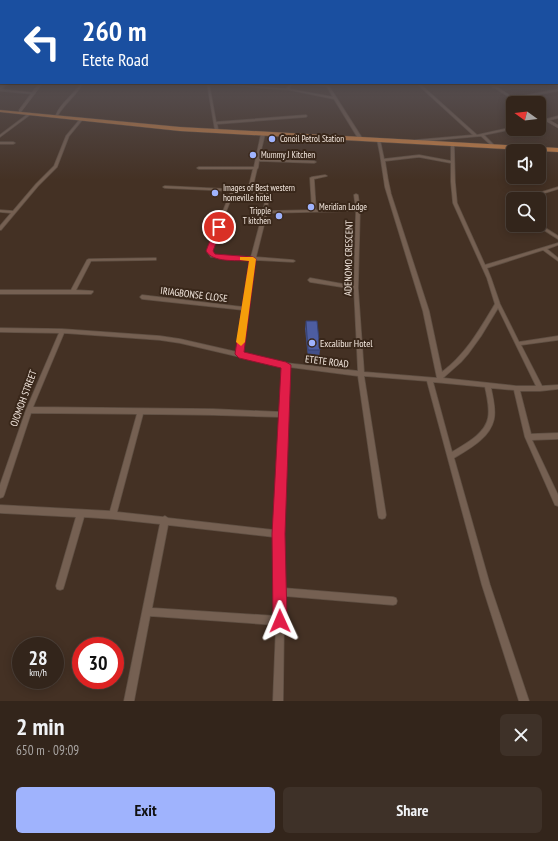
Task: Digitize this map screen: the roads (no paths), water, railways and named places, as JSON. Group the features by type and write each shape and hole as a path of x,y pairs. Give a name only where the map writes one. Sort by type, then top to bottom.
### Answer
{"highway":[{"path":"37,115 263,134 558,149"},
{"path":"63,115 132,123 216,129 558,149"}],"street":[{"path":"0,136 29,115"},
{"path":"214,115 216,129"},
{"path":"345,115 360,138"},
{"path":"452,115 476,136"},
{"path":"215,123 306,116"},
{"path":"546,120 558,117"},
{"path":"0,229 56,166 68,136 82,119"},
{"path":"546,120 558,127"},
{"path":"416,141 476,136 506,130"},
{"path":"250,191 263,134"},
{"path":"482,135 493,146"},
{"path":"378,140 384,160 389,194 408,250 426,312 441,378 472,347 498,304"},
{"path":"0,142 13,143"},
{"path":"453,144 453,182 456,203 484,267 498,304 540,390"},
{"path":"384,160 416,156 453,162"},
{"path":"257,160 314,162"},
{"path":"199,168 256,168"},
{"path":"314,211 312,178 325,176"},
{"path":"165,187 250,191 266,194 268,198 253,259 239,354"},
{"path":"545,192 558,188"},
{"path":"233,190 209,251 213,256 293,261"},
{"path":"356,195 358,210"},
{"name":"ADENOMO CRESCENT","path":"265,212 358,210 356,288 361,374 382,515"},
{"path":"0,211 14,212"},
{"path":"546,231 558,238"},
{"path":"551,234 558,231"},
{"path":"484,267 558,244"},
{"path":"544,249 558,260"},
{"path":"73,292 89,260 154,259"},
{"path":"310,280 356,288"},
{"path":"0,292 91,292"},
{"name":"IRIAGBONSE CLOSE","path":"142,297 245,309"},
{"name":"ETETE ROAD","path":"0,330 62,332 166,339 286,365 361,374 429,379 441,378 488,385 540,390 558,387"},
{"name":"OJOMOH STREET","path":"0,495 28,410 62,332"},
{"path":"517,344 558,338"},
{"path":"278,701 280,592 278,534 286,365"},
{"path":"429,379 486,585 524,701"},
{"path":"450,457 474,442 491,421 488,385"},
{"path":"516,388 528,437 558,503"},
{"path":"28,410 213,412 283,416"},
{"path":"113,515 141,411"},
{"path":"528,437 558,436"},
{"path":"0,509 113,515 278,534"},
{"path":"60,586 82,513"},
{"path":"129,701 165,520"},
{"path":"280,592 393,601"},
{"path":"146,612 280,621"}],"place":[{"name":"Conoil Petrol Station","path":"272,139"},
{"name":"Mummy J Kitchen","path":"253,155"},
{"name":"Images of Best western homeville hotel","path":"215,193"},
{"name":"Meridian Lodge","path":"311,207"},
{"name":"Tripple T kitchen","path":"279,216"},
{"name":"Excalibur Hotel","path":"312,343"}]}
